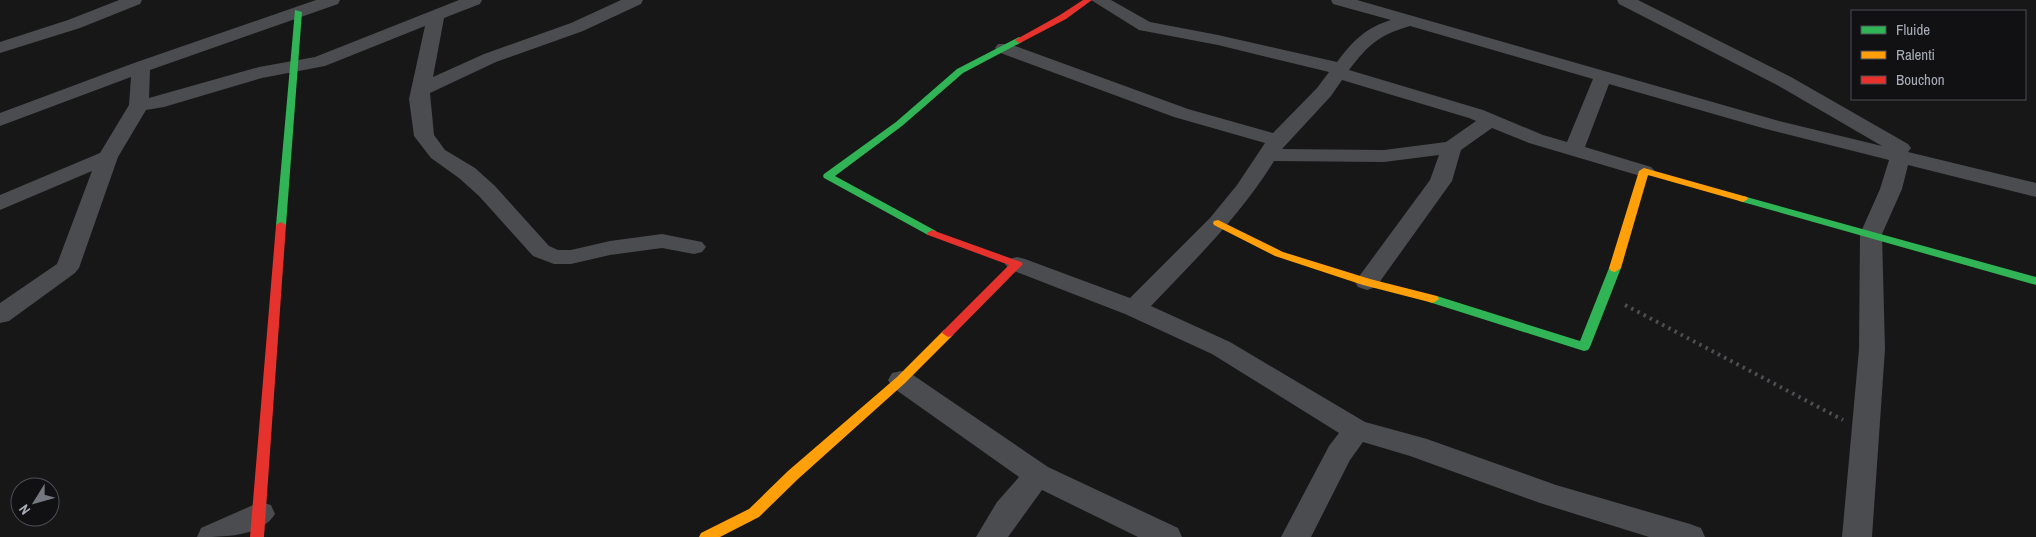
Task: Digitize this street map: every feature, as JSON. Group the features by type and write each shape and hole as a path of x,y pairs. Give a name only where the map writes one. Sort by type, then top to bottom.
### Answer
{"street":[{"path":"0,48 74,24 134,0"},
{"path":"0,120 141,67 332,0"},
{"path":"139,104 157,103 259,73 335,57 474,0"},
{"path":"421,90 490,58 577,27 635,0"},
{"path":"1088,0 1062,17 960,71 899,124 828,176 940,237 1134,308 1221,348 1356,430 1417,446 1551,495 1690,537"},
{"path":"1099,0 1145,26 1218,40 1340,71 1476,114 1536,139 2036,281"},
{"path":"1339,0 1773,125 2036,190"},
{"path":"1626,0 1784,81 1926,162"},
{"path":"1362,7 1378,30"},
{"path":"212,537 258,526 298,12"},
{"path":"436,16 421,90 421,123 429,145 487,191 542,251 554,258 570,257 610,248 662,241 694,247"},
{"path":"1134,308 1218,224 1246,189 1272,148 1324,92 1353,52 1378,30 1410,20"},
{"path":"1004,48 1272,148 1384,156 1452,147 1489,121"},
{"path":"0,315 67,268 108,157 139,104 141,67"},
{"path":"1574,150 1603,76"},
{"path":"1367,282 1441,181 1452,147"},
{"path":"1857,537 1872,349 1871,234 1891,189 1900,156"},
{"path":"0,203 108,157"},
{"path":"1218,224 1280,254 1367,282 1433,299 1584,347 1618,260 1644,171"},
{"path":"706,537 754,513 793,475 901,380 1017,264"},
{"path":"901,380 1038,475 1167,537"},
{"path":"1296,537 1339,454 1356,430"},
{"path":"991,537 1008,511 1038,475"}],"path":[{"path":"1604,294 1865,432"}],"traffic: fast":[{"path":"281,225 298,12"},
{"path":"932,233 828,176 899,124 960,71 1019,40"},
{"path":"1743,199 2036,281"},
{"path":"1433,299 1584,347 1615,268"}],"traffic: slow":[{"path":"1615,268 1644,171 1743,199"},
{"path":"1218,223 1279,254 1367,282 1433,299"},
{"path":"706,537 754,513 793,475 901,380 948,333"}],"traffic: jam":[{"path":"1019,40 1063,17 1088,0"},
{"path":"257,537 281,225"},
{"path":"932,233 1017,264 948,333"}]}
